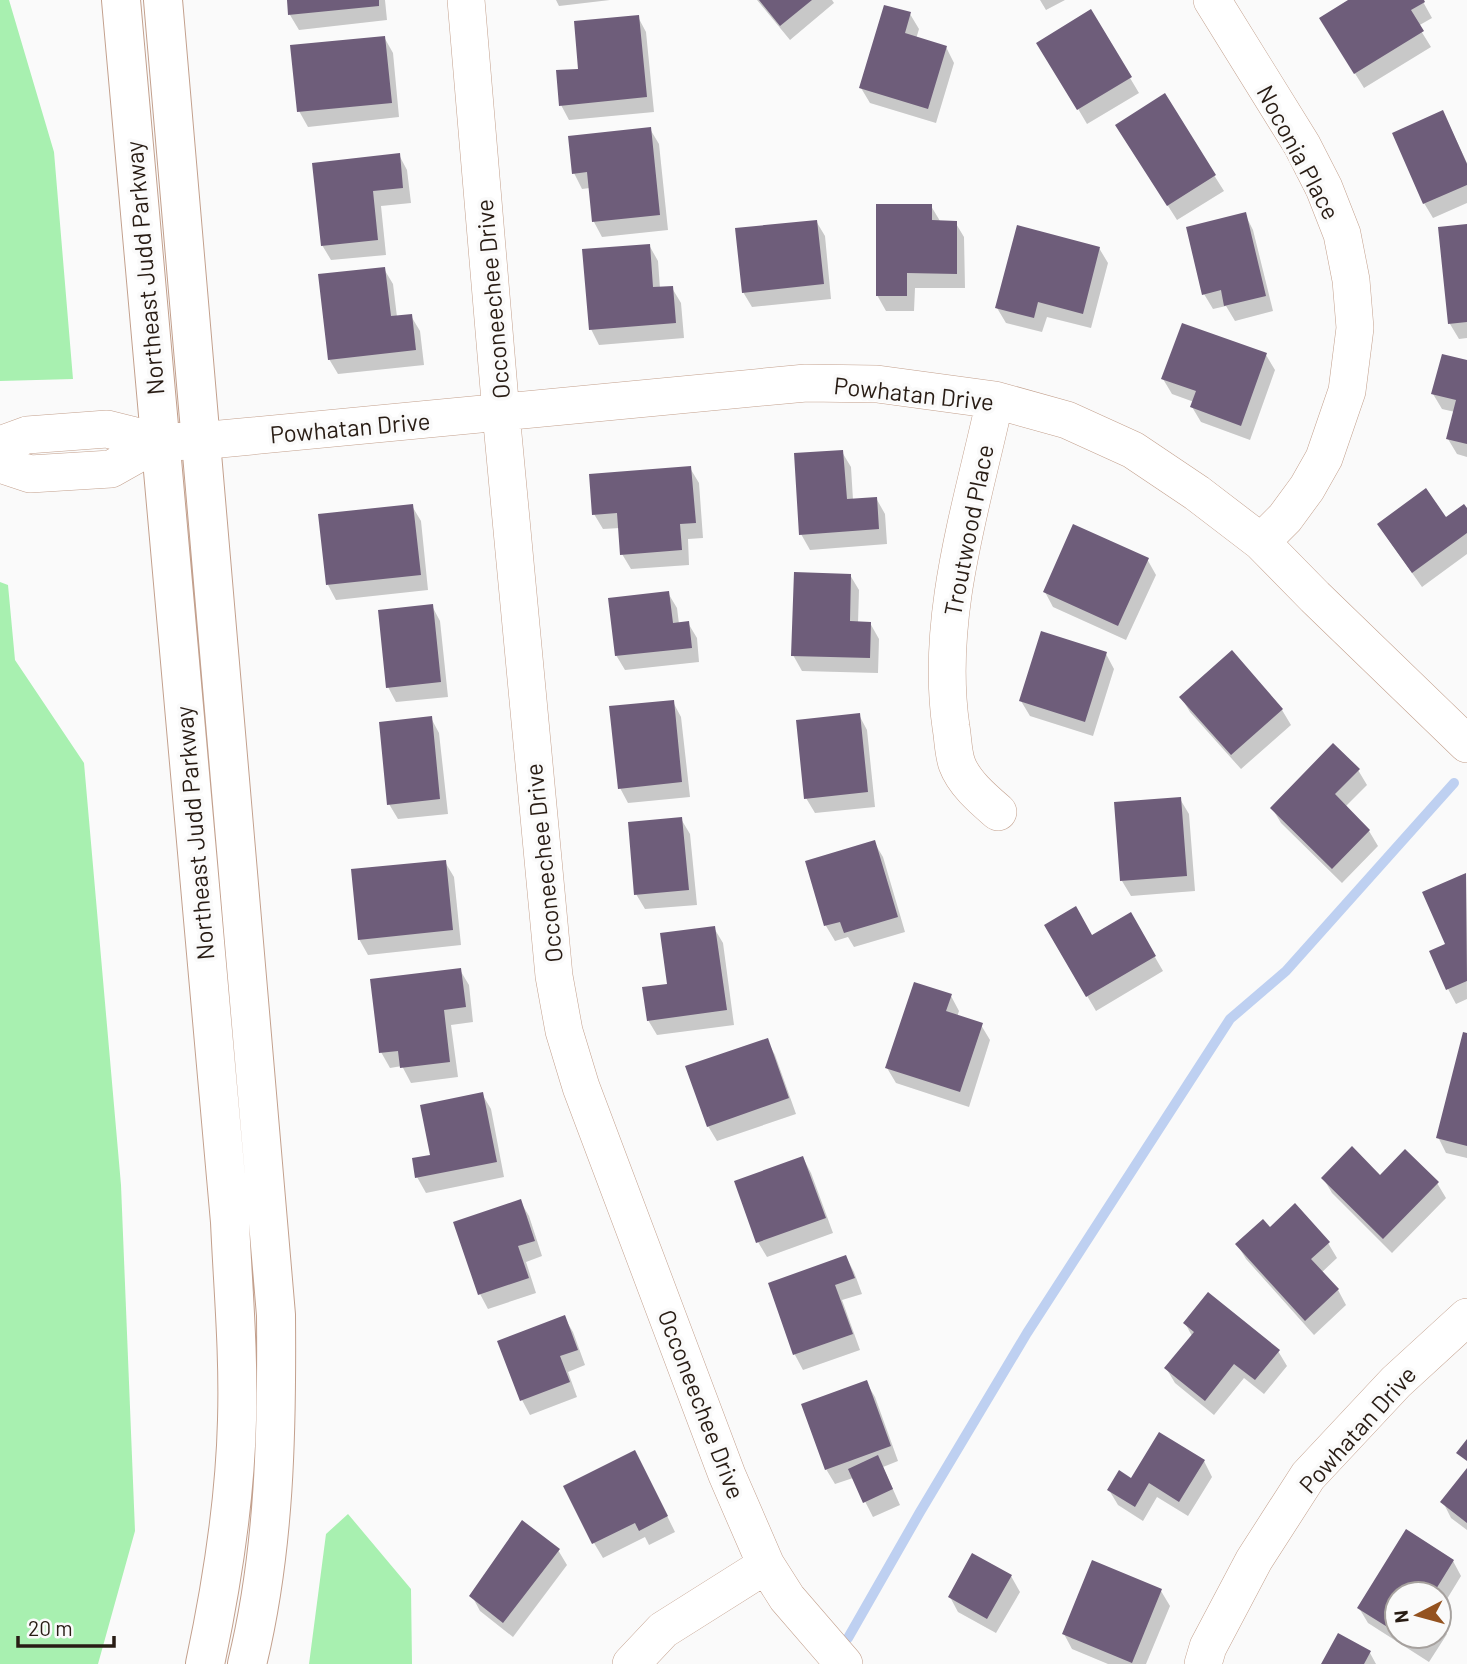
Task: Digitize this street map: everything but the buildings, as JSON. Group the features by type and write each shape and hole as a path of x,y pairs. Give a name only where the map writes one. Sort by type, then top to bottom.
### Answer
{"highway":[{"name":"Northeast Judd Parkway","path":"121,0 230,1222 237,1421 231,1507 217,1607 205,1664"},
{"name":"Northeast Judd Parkway","path":"163,0 276,1315 276,1414 271,1503 247,1664"}],"street":[{"name":"Occoneechee Drive","path":"466,0 501,413 554,976 564,1031 581,1087 727,1475 766,1565 795,1608 844,1664"},
{"name":"Noconia Place","path":"1212,0 1301,145 1324,188 1342,234 1355,328 1347,391 1324,458 1285,518 1261,542"},
{"name":"Powhatan Drive","path":"159,442 199,441 806,383 877,384 995,400 1067,420 1133,450 1198,493 1261,542 1467,744"},
{"name":"Troutwood Place","path":"995,400 960,551 948,631 948,705 957,764 977,794 998,812"},
{"path":"0,445 27,435 107,429 159,442"},
{"path":"0,464 30,474 111,469 159,442"},
{"name":"Powhatan Drive","path":"1202,1664 1208,1647 1254,1560 1308,1476 1396,1382 1467,1317"},
{"path":"631,1664 663,1630 766,1565"}],"green space":[{"path":"0,0 9,0 54,152 73,379 0,381"},
{"path":"0,582 8,585 15,660 84,763 121,1185 135,1531 98,1664 0,1664"},
{"path":"348,1514 411,1589 412,1664 309,1664 326,1534"}],"waterway":[{"path":"848,1638 1027,1333 1230,1019 1286,971 1454,783"}]}
